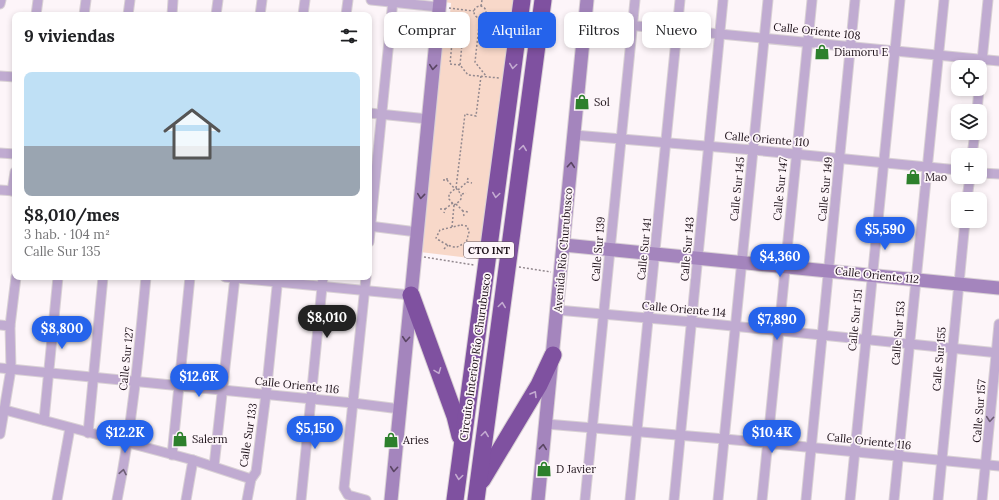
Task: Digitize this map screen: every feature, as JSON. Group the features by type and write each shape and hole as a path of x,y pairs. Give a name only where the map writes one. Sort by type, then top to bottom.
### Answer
{"highway":[{"name":"Circuito Interior Río Churubusco","path":"456,500 522,0"},
{"name":"Circuito Interior Río Churubusco","path":"477,494 543,0"},
{"path":"411,295 455,416 462,449"},
{"path":"477,494 539,385 553,355"}],"main road":[{"name":"Avenida Río Churubusco","path":"586,12 587,0"},
{"path":"391,500 428,119 443,5"},
{"name":"Avenida Río Churubusco","path":"538,500 582,48"},
{"name":"Calle Oriente 112","path":"564,245 999,288"}],"street":[{"path":"36,12 38,0"},
{"path":"84,12 86,0"},
{"path":"128,12 130,0"},
{"path":"172,12 173,0"},
{"path":"216,12 218,0"},
{"path":"260,12 262,0"},
{"path":"304,12 305,0"},
{"path":"346,12 348,0"},
{"path":"371,0 443,5"},
{"name":"Calle Sur 139","path":"634,12 635,0"},
{"name":"Calle Sur 141","path":"679,12 680,0"},
{"name":"Calle Sur 143","path":"674,500 699,258 723,0"},
{"name":"Calle Sur 145","path":"718,500 763,37 768,0"},
{"name":"Calle Sur 147","path":"762,500 812,0"},
{"name":"Calle Sur 149","path":"806,500 828,270 841,158 855,0"},
{"name":"Calle Sur 151","path":"850,500 900,0"},
{"name":"Calle Sur 153","path":"894,500 944,0"},
{"path":"982,59 988,0"},
{"path":"372,204 380,114 393,1"},
{"name":"Calle Oriente 108","path":"711,32 999,61"},
{"name":"Calle Sur 139","path":"585,500 630,48"},
{"name":"Calle Sur 141","path":"630,500 675,48"},
{"path":"0,76 12,77"},
{"path":"372,113 428,119"},
{"name":"Calle Oriente 110","path":"574,135 666,142 951,169"},
{"path":"0,153 12,154"},
{"path":"987,173 999,174"},
{"path":"0,190 12,191"},
{"path":"372,226 417,232"},
{"name":"Calle Sur 155","path":"938,500 964,228"},
{"path":"0,434 11,369 10,326 16,280"},
{"path":"44,420 58,280"},
{"path":"88,433 103,280"},
{"name":"Calle Sur 127","path":"117,500 128,444 137,382 146,280"},
{"path":"172,454 190,280"},
{"path":"214,466 224,390 235,280"},
{"name":"Calle Sur 133","path":"247,500 251,479 256,472 278,280"},
{"path":"293,280 322,282 364,290 411,295"},
{"path":"366,280 344,488 348,495 366,500"},
{"path":"301,500 309,399 322,282"},
{"name":"Calle Oriente 114","path":"557,310 780,330 998,353"},
{"path":"0,324 10,326"},
{"name":"Calle Sur 157","path":"982,500 998,353 999,324"},
{"name":"Calle Oriente 116","path":"0,368 266,394 400,409"},
{"path":"5,410 128,444 172,454 214,466 251,479"},
{"name":"Calle Oriente 116","path":"546,424 725,438 999,466"},
{"path":"57,500 70,428"},
{"path":"186,500 193,460"}],"path":[{"path":"481,6 482,0"},
{"path":"443,5 474,11 478,16"},
{"path":"474,11 477,6 481,6"},
{"path":"481,6 486,9 486,12"},
{"path":"478,35 475,62 487,77"},
{"path":"460,65 462,44 452,43 450,64 460,65 468,74 503,78"},
{"path":"456,189 465,114 476,116 481,76"},
{"path":"447,176 447,180 462,194"},
{"path":"467,182 468,178"},
{"path":"446,192 450,192 467,182 472,182"},
{"path":"449,199 450,192"},
{"path":"462,194 466,193"},
{"path":"462,194 462,199"},
{"path":"446,199 449,199 463,211 468,212"},
{"path":"440,209 445,209 462,199"},
{"path":"452,227 454,204"},
{"path":"444,214 445,209"},
{"path":"463,211 464,216"},
{"path":"465,225 469,232 466,243 456,247 448,244 439,241 436,236 440,230 446,230 448,227 465,225"},
{"path":"444,249 448,244"},
{"path":"482,248 514,253 513,259"},
{"path":"415,255 479,266"},
{"path":"519,267 561,273"}],"shaded area":[{"path":"445,0 515,0 513,12 478,12 478,48 509,48 482,246 480,246 478,259 420,252 440,48 470,48 470,12 450,12 451,3 445,2"}],"place":[{"name":"Diamoru E","path":"822,52"},
{"name":"Sol","path":"582,102"},
{"name":"Mao","path":"913,177"},
{"name":"Salerm","path":"180,439"},
{"name":"Aries","path":"391,440"},
{"name":"D Javier","path":"544,469"}]}
